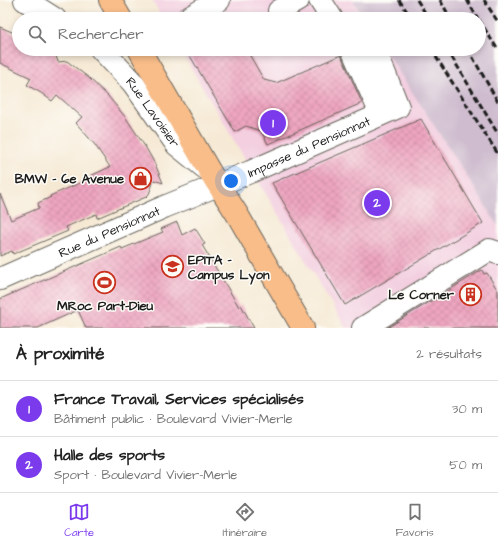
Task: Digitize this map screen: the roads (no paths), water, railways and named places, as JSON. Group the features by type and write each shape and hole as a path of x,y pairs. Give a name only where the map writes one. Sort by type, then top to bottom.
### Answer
{"main road":[{"path":"110,0 117,12"},
{"path":"143,56 303,328"}],"street":[{"path":"25,0 44,12"},
{"path":"199,12 219,0"},
{"path":"279,11 298,0"},
{"path":"320,0 328,12"},
{"name":"Rue Lavoisier","path":"107,56 133,83 177,145 214,178"},
{"path":"356,56 390,110"},
{"path":"377,56 390,110"},
{"name":"Impasse du Pensionnat","path":"214,178 250,172 390,110"},
{"name":"Rue du Pensionnat","path":"0,279 191,195 214,178"},
{"path":"363,328 489,250 498,254"}],"railway":[{"path":"399,0 407,12"},
{"path":"417,0 425,12"},
{"path":"440,0 447,12"},
{"path":"467,0 474,12"},
{"path":"484,0 498,22"},
{"path":"486,31 498,50"},
{"path":"435,56 498,154"},
{"path":"451,56 498,134"},
{"path":"472,56 498,102"}],"place":[{"name":"France Travail, Services spécialisés","path":"273,123"},
{"name":"BMW - 6e Avenue","path":"140,178"},
{"name":"Halle des sports","path":"377,203"},
{"name":"EPITA - Campus Lyon","path":"173,266"},
{"name":"MRoc Part-Dieu","path":"105,283"},
{"name":"Le Corner","path":"470,294"}]}
